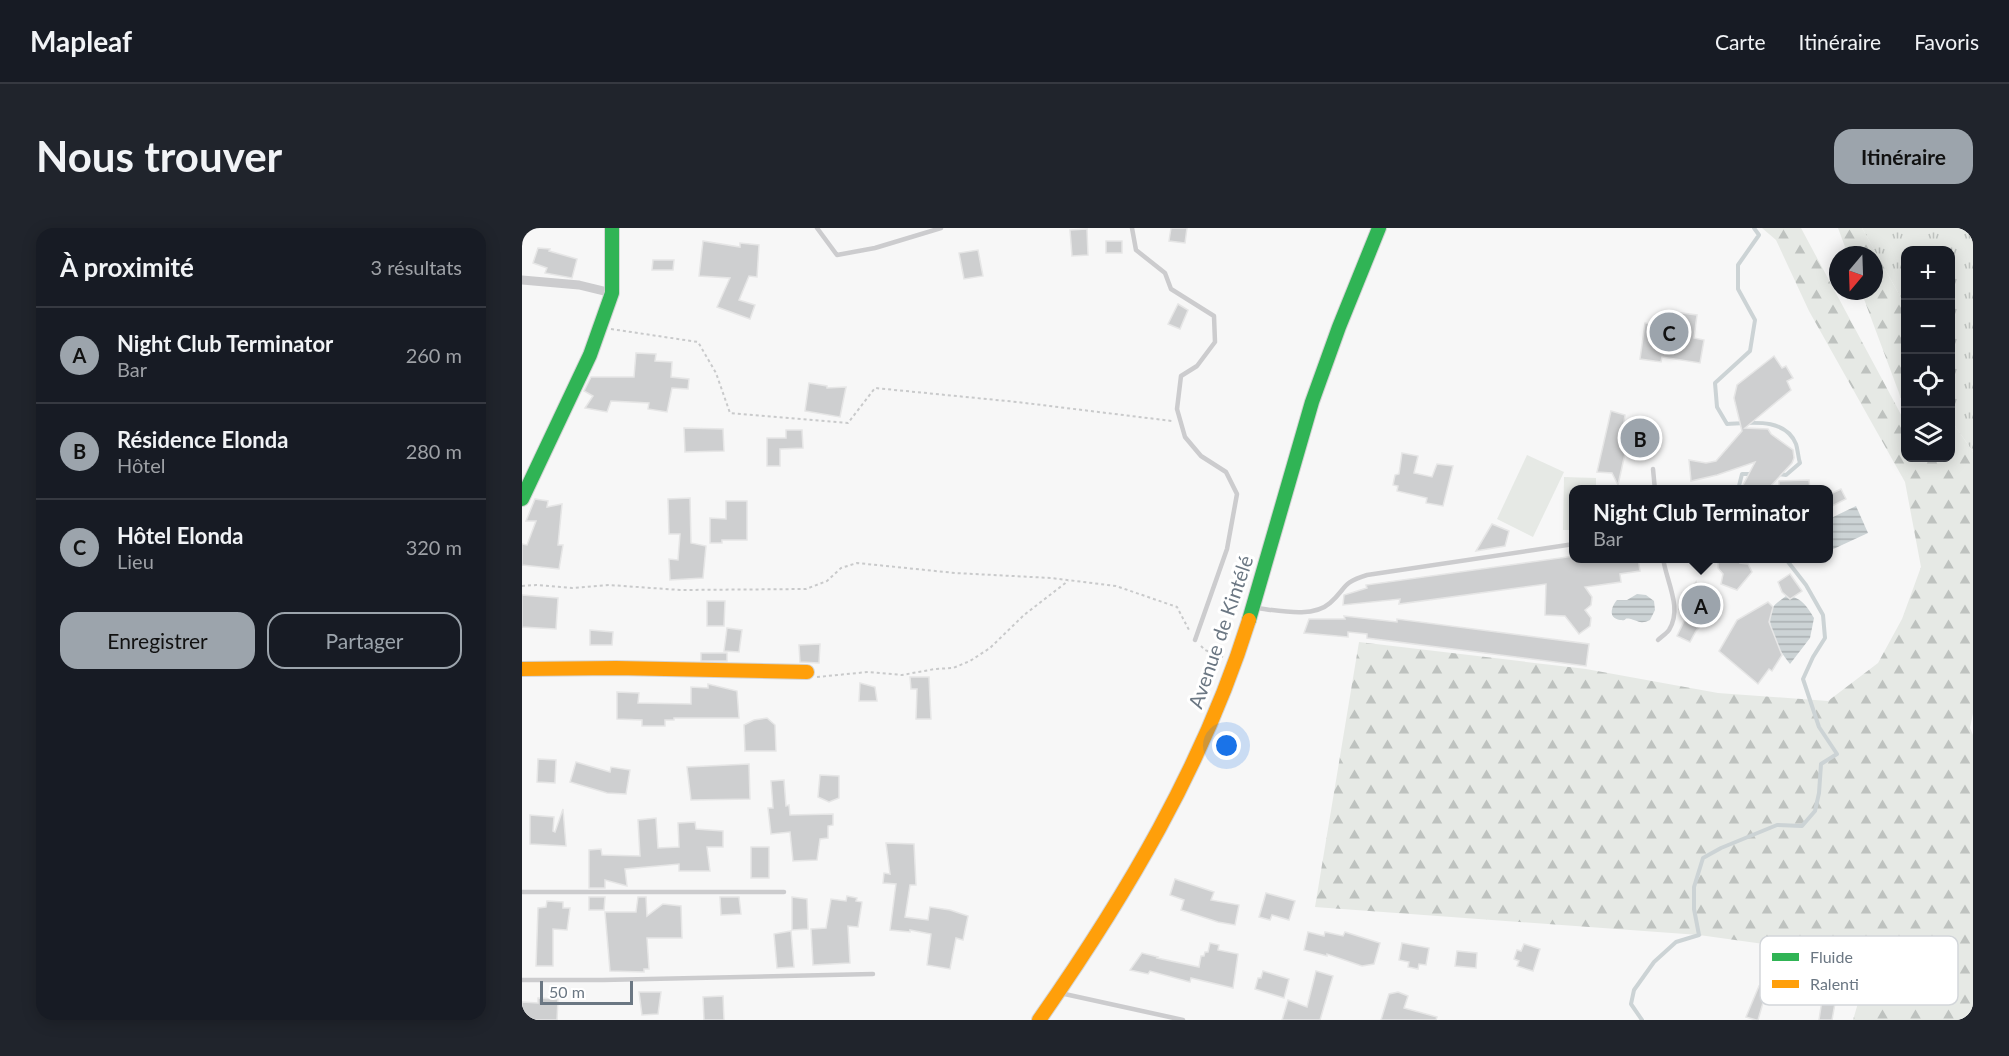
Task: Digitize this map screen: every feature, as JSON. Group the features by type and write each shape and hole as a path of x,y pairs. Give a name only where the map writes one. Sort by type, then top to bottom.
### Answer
{"main road":[{"path":"522,499 590,355 612,293 612,228"},
{"name":"Avenue de Kintélé","path":"1039,1020 1114,908 1178,795 1235,665 1324,366 1379,228"},
{"path":"522,669 616,668 807,672"}],"street":[{"path":"522,280 579,285 612,293"}],"lane":[{"path":"818,228 837,255 875,248 941,228"},
{"path":"1132,228 1136,250 1165,273 1171,289 1214,316 1215,342 1197,366 1181,376 1177,410 1185,437 1201,456 1226,472 1237,495 1227,549 1195,640"},
{"path":"1653,469 1655,485"},
{"path":"1252,608 1312,612 1331,602 1350,580 1367,575 1569,545"},
{"path":"1658,640 1669,630 1674,614 1674,596 1664,563"},
{"path":"522,892 784,892"},
{"path":"522,980 873,974"},
{"path":"1058,993 1183,1020"}],"path":[{"path":"600,327 698,342 716,373 730,413 848,423 875,388 1181,422"},
{"path":"522,586 572,588 609,585 680,590 806,589 827,581 841,568 857,563 955,573 1051,578 1116,586 1169,603 1177,607 1195,640 1205,650 1218,653 1235,665"}],"green space":[{"path":"1762,228 1801,228 1829,280 1829,300 1840,300 1901,415 1901,462 1955,462 1955,426 1973,452 1973,713 1970,728 1973,735 1973,1020 1853,1020 1857,1005 1958,1005 1958,936 1760,936 1760,944 1699,935 1315,907 1359,642 1586,669 1718,693 1828,701 1878,663 1902,619 1921,567 1905,482 1809,311 1776,240"},
{"path":"1838,228 1862,228 1872,246 1845,246"},
{"path":"1862,228 1973,228 1973,452 1955,426 1955,246 1901,246 1901,298 1883,266 1883,246 1872,246"},
{"path":"1883,266 1901,298 1901,398 1864,300 1883,300"},
{"path":"1527,455 1564,472 1533,537 1497,519"},
{"path":"1564,477 1596,478 1596,485 1569,485 1569,530 1563,530"}],"shaded area":[{"path":"1856,506 1868,533 1833,549 1833,517"},
{"path":"1637,594 1646,595 1654,601 1655,610 1650,620 1641,622 1620,620 1612,615 1613,606 1617,600 1627,600"},
{"path":"1786,596 1803,602 1814,618 1810,638 1790,664 1778,646 1770,623 1773,607"}],"building":[{"path":"1171,228 1187,228 1185,243 1169,241"},
{"path":"1087,229 1088,255 1072,256 1070,230"},
{"path":"703,241 740,247 740,243 759,245 757,277 749,276 739,300 755,305 750,319 717,307 730,278 699,276"},
{"path":"1106,241 1122,241 1122,253 1106,253"},
{"path":"538,248 550,249 549,251 577,259 572,278 545,273 547,268 533,263"},
{"path":"978,250 983,276 964,279 959,253"},
{"path":"653,260 674,260 673,270 652,270"},
{"path":"1178,304 1188,310 1180,329 1168,324"},
{"path":"1666,311 1697,315 1694,338 1704,340 1700,363 1662,357 1661,362 1640,359 1645,323 1664,326"},
{"path":"636,353 656,354 655,361 672,362 671,377 689,379 688,389 672,388 667,412 648,409 649,403 611,401 607,412 585,408 593,396 584,391 591,377 634,377"},
{"path":"1774,356 1782,368 1786,366 1793,378 1787,381 1791,390 1745,428 1768,429 1771,434 1793,450 1792,463 1772,485 1743,485 1755,462 1691,481 1689,460 1706,463 1716,461 1742,431 1734,398 1737,385"},
{"path":"809,383 827,386 827,388 846,387 840,417 805,411"},
{"path":"1611,411 1625,415 1624,422 1632,422 1618,485 1612,473 1597,472"},
{"path":"684,428 723,429 724,451 685,452"},
{"path":"786,430 802,430 803,448 780,449 780,466 767,466 767,438 786,438"},
{"path":"1402,453 1418,456 1414,473 1432,477 1437,464 1453,466 1443,506 1426,503 1427,498 1397,491 1398,486 1393,485 1395,475 1399,474"},
{"path":"1809,480 1810,485 1779,485 1779,481"},
{"path":"1841,489 1846,499 1833,506 1833,493"},
{"path":"690,498 691,543 706,546 703,578 670,580 669,559 678,560 680,534 669,534 668,499"},
{"path":"535,499 548,501 547,507 562,504 558,545 563,545 559,569 522,565 522,544 527,545 536,521 526,521"},
{"path":"726,501 747,501 747,540 722,540 722,543 710,543 710,518 726,519"},
{"path":"1492,524 1509,531 1505,546 1476,551"},
{"path":"1569,557 1569,563 1639,563 1640,571 1620,574 1621,582 1585,587 1592,597 1591,605 1585,610 1591,618 1590,626 1579,634 1565,616 1545,615 1546,584 1399,604 1400,599 1343,605 1344,595 1367,588 1366,585"},
{"path":"1718,563 1740,563 1748,564 1752,572 1737,590 1721,584 1723,574 1718,568"},
{"path":"1790,574 1802,591 1790,599 1782,592 1778,582"},
{"path":"1696,582 1697,590 1705,588 1722,602 1696,631 1690,642 1677,636 1687,615 1679,609 1689,597 1683,593 1689,592"},
{"path":"522,595 558,598 556,629 522,627"},
{"path":"707,601 725,601 724,626 707,626"},
{"path":"1768,602 1773,607 1769,622 1782,655 1772,671 1769,669 1758,684 1719,651 1737,620"},
{"path":"1344,616 1397,622 1397,619 1589,644 1586,666 1367,638 1367,634 1348,632 1348,637 1304,633 1309,619 1345,619"},
{"path":"727,628 742,630 739,652 724,651"},
{"path":"590,630 613,632 612,645 590,645"},
{"path":"820,644 819,663 800,662 799,645"},
{"path":"701,653 727,653 727,661 701,661"},
{"path":"910,677 929,677 931,719 916,719 917,689 911,689"},
{"path":"860,683 875,687 877,701 859,701"},
{"path":"708,684 737,691 739,718 674,718 674,720 665,720 665,726 642,726 642,720 617,719 617,692 639,693 638,703 691,704 691,687 708,688"},
{"path":"767,718 775,725 776,751 745,751 744,725 754,720"},
{"path":"538,759 556,760 555,783 537,782"},
{"path":"576,762 610,772 611,767 630,770 626,794 607,793 570,782"},
{"path":"749,764 750,799 691,800 687,767"},
{"path":"820,775 839,776 839,798 829,802 818,797"},
{"path":"784,780 786,806 789,805 790,815 833,814 833,825 828,826 828,838 820,839 817,860 793,861 790,832 771,834 768,808 773,808 771,781"},
{"path":"563,809 566,846 530,844 530,815 554,817 553,831 555,832"},
{"path":"656,818 658,848 679,847 678,823 695,822 696,829 723,831 723,847 707,847 710,871 679,871 679,864 625,869 627,886 605,880 605,888 589,888 589,850 601,849 602,855 640,856 638,820"},
{"path":"886,843 914,844 916,885 910,885 905,917 928,920 930,907 968,916 963,940 956,938 950,969 927,965 931,934 910,930 910,932 890,930 896,884 883,883 884,873 890,874"},
{"path":"751,847 769,847 769,878 751,878"},
{"path":"1175,879 1214,892 1211,900 1239,905 1235,925 1181,910 1184,900 1170,895"},
{"path":"1266,893 1295,901 1289,920 1272,915 1270,920 1259,917"},
{"path":"847,896 857,898 856,901 862,902 858,927 848,926 850,963 813,965 811,929 826,928 831,899 846,901"},
{"path":"589,897 605,897 604,910 589,910"},
{"path":"638,897 646,897 647,916 663,904 681,906 682,938 647,938 649,969 644,969 644,972 610,971 605,912 636,912"},
{"path":"720,897 739,897 741,914 721,915"},
{"path":"792,897 807,899 808,929 792,930"},
{"path":"547,901 563,902 563,908 570,908 567,930 553,929 553,966 536,966 538,908 546,907"},
{"path":"791,931 794,967 777,968 774,934"},
{"path":"1308,932 1324,936 1325,932 1343,936 1345,932 1380,943 1374,964 1362,966 1327,954 1327,956 1304,950"},
{"path":"1210,943 1219,945 1218,950 1238,954 1233,988 1191,978 1190,982 1150,971 1148,974 1130,970 1142,953 1199,967 1201,956 1208,952"},
{"path":"1402,943 1429,948 1426,965 1419,964 1418,969 1408,967 1409,962 1399,960"},
{"path":"1524,944 1540,949 1533,971 1517,966 1519,961 1514,959 1517,950 1521,951"},
{"path":"1457,951 1477,953 1476,968 1455,966"},
{"path":"1263,971 1289,979 1284,998 1255,989"},
{"path":"1316,971 1333,976 1320,1020 1282,1020 1288,1000 1307,1007"},
{"path":"1760,986 1760,1005 1762,1005 1758,1020 1746,1017"},
{"path":"639,992 661,992 658,1014 642,1015"},
{"path":"1398,992 1408,996 1404,1008 1437,1017 1436,1020 1381,1020 1389,994"},
{"path":"723,996 724,1020 704,1020 703,997"},
{"path":"538,998 558,999 557,1020 522,1020 522,1002 538,1003"},
{"path":"1821,1005 1835,1005 1832,1020 1819,1020"}],"waterway":[{"path":"1754,228 1759,235 1738,265 1738,289 1755,320 1750,351 1715,383 1717,407 1727,424 1766,423 1784,429 1791,435 1796,444 1800,463 1786,475 1777,474"},
{"path":"1739,485 1742,474 1752,474"},
{"path":"1642,1020 1631,1004 1634,990 1654,962 1676,942 1699,935 1694,909 1694,887 1703,858 1721,848 1777,825 1802,826 1815,811 1821,764 1837,754 1819,727 1803,679 1825,638 1823,615 1806,585 1789,563"}],"traffic: fast":[{"path":"522,499 590,355 612,293 612,228"},
{"path":"1249,620 1312,402 1379,228"}],"traffic: slow":[{"path":"1039,1020 1102,926 1159,828 1209,726 1231,674 1249,620"},
{"path":"522,669 616,668 807,672"}],"place":[{"name":"Hôtel Elonda","path":"1669,332"},
{"name":"Résidence Elonda","path":"1640,438"},
{"name":"Night Club Terminator","path":"1701,605"}]}
